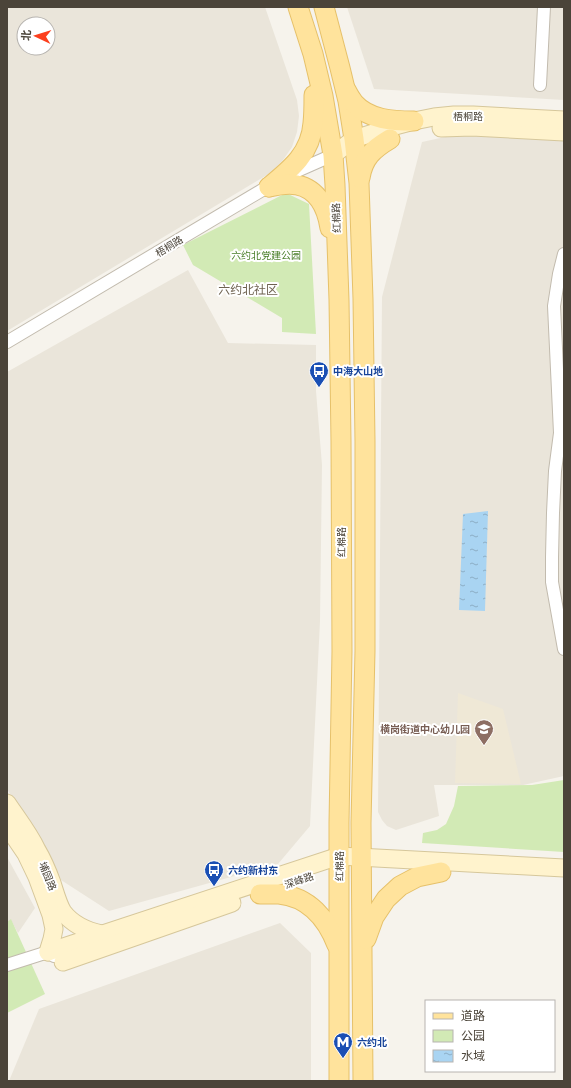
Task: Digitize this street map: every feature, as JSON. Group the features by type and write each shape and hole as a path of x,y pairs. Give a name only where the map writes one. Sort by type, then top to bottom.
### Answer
{"main road":[{"name":"红棉路","path":"298,7 313,54 323,96 333,155 335,185 341,441 342,581 339,861 339,1081"},
{"path":"324,7 345,88 359,184 363,299 365,464 366,651 361,823 364,1081"},
{"path":"269,186 295,164 305,152 309,142 313,124 313,54"},
{"path":"345,88 354,103 366,112 380,118 394,121 414,121"},
{"path":"359,184 365,161 378,147 390,140"},
{"path":"269,186 288,184 305,187 313,192 322,203 327,215 338,276"},
{"path":"362,964 366,938 374,917 386,899 400,886 417,877 441,872"},
{"path":"260,894 280,894 299,900 312,908 323,918 332,932 339,951"}],"street":[{"path":"540,85 544,7"},
{"name":"梧桐路","path":"7,342 293,172 395,126 440,116 473,115 564,120"},
{"name":"梧桐路","path":"354,145 390,140 416,132 453,127 564,132"},
{"path":"564,254 554,306 560,433 555,471 552,557 552,582 564,648"},
{"name":"埔园路","path":"7,803 37,849 63,911 81,928 102,934"},
{"name":"埔园路","path":"7,826 26,854 37,877 51,915 54,929 48,952"},
{"name":"深峰路","path":"48,952 63,962 260,894 339,861"},
{"name":"深峰路","path":"7,965 339,861 564,868"},
{"name":"深峰路","path":"362,862 441,872 564,878"}],"shaded area":[{"path":"7,7 265,7 297,100 299,116 297,132 292,147 272,172 7,331"},
{"path":"347,7 564,7 564,100 374,89"},
{"path":"468,132 564,137 564,776 523,785 434,785 439,816 396,830 387,826 378,812 382,297 422,142"},
{"path":"188,270 228,343 316,345 316,391 322,465 320,621 310,826 278,864 109,911 61,880 7,789 7,372"},
{"name":"横岗街道中心幼儿园","path":"458,693 503,709 521,784 455,783"},
{"path":"7,857 35,908 18,933 11,920 7,922"},
{"path":"280,923 311,953 311,1081 9,1081 39,1009"}],"green space":[{"name":"六约北党建公园","path":"286,193 309,204 316,334 282,332 282,318 193,265 183,245"},
{"path":"564,780 564,852 422,843 423,833 437,830 446,824 454,806 458,786 532,785"},
{"path":"11,919 45,994 7,1013 7,922"}],"water":[{"path":"488,511 485,611 459,610 463,514"}],"place":[{"name":"中海大山地","path":"319,388"},
{"name":"横岗街道中心幼儿园","path":"484,746"},
{"name":"六约新村东","path":"214,887"},
{"name":"六约北","path":"343,1059"}],"district":[{"name":"六约北社区","path":"248,289"}]}
